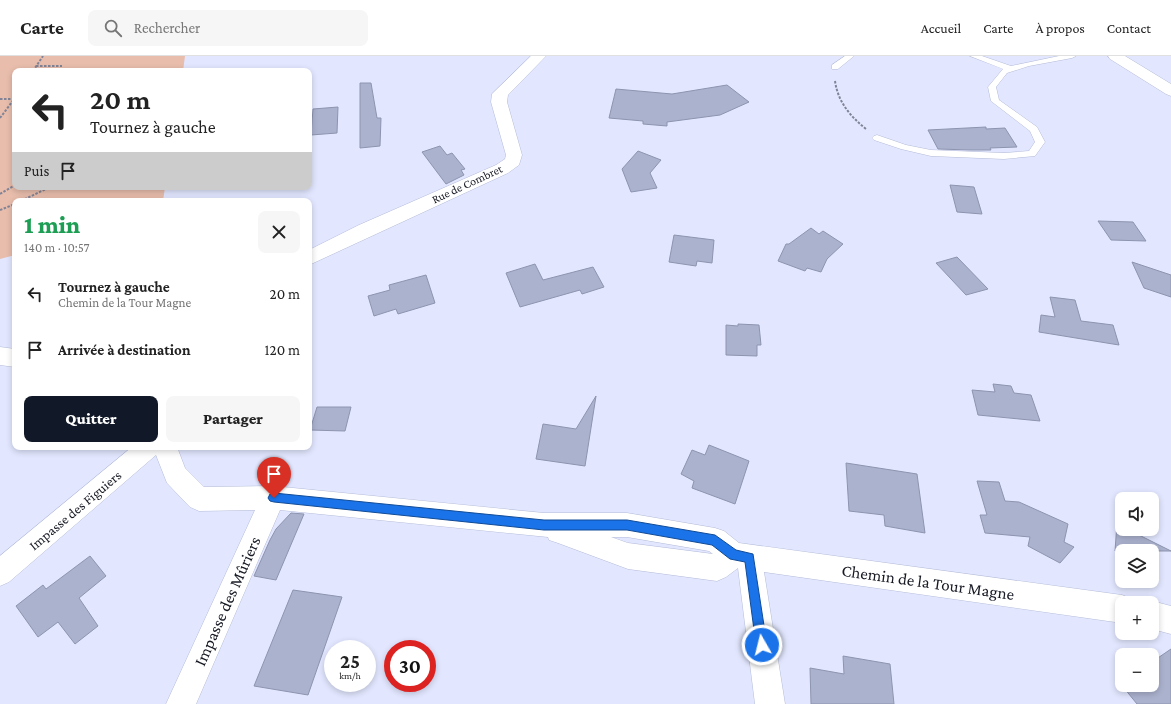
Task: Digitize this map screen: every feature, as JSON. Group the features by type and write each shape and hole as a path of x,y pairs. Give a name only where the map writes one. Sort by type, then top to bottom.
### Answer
{"street":[{"name":"Rue de Combret","path":"312,257 502,168 512,161 514,155 498,102 500,94 539,56"},
{"path":"1115,56 1171,91"},
{"path":"0,356 12,358"},
{"name":"Impasse des Figuiers","path":"0,573 145,450"},
{"path":"166,450 176,475 199,499 274,498 544,525 628,556 717,568 742,556 770,704"},
{"name":"Impasse des Mûriers","path":"181,704 274,498"},
{"name":"Chemin de la Tour Magne","path":"742,556 1115,608"},
{"path":"1159,617 1171,620"}],"lane":[{"path":"835,66 850,56"},
{"path":"974,56 1011,69"},
{"path":"877,138 904,147 931,153 1004,156 1032,154 1040,142 1034,129 995,101 992,87 1004,71 1028,64 1072,56"}],"path":[{"path":"36,66 43,56"},
{"path":"36,66 62,66"},
{"path":"835,66 836,91 850,116 877,138"},
{"path":"0,99 12,98"},
{"path":"0,118 12,102"},
{"path":"0,194 12,187"},
{"path":"27,198 44,190"},
{"path":"0,210 12,205"}],"shaded area":[{"path":"0,56 185,56 183,68 12,68 12,190 165,190 163,198 12,198 12,256 0,259"}],"building":[{"path":"360,83 371,83 377,118 381,118 380,146 360,148"},
{"path":"727,85 749,102 720,115 667,122 667,126 643,124 643,121 609,118 616,89 672,94"},
{"path":"338,107 337,133 312,135 313,109"},
{"path":"986,127 986,129 1005,128 1017,147 990,148 991,150 938,149 928,130"},
{"path":"440,146 447,155 452,153 465,169 461,170 464,175 446,184 422,152"},
{"path":"638,151 661,160 650,173 657,188 631,192 622,169"},
{"path":"950,185 974,187 982,214 957,212"},
{"path":"1098,221 1133,222 1146,241 1111,240"},
{"path":"811,228 819,234 823,231 843,244 827,259 821,272 807,268 805,271 778,261 786,244 789,244"},
{"path":"674,235 714,240 712,263 697,261 696,266 669,262"},
{"path":"957,257 988,289 966,295 936,263"},
{"path":"1132,262 1171,275 1171,297 1144,288"},
{"path":"535,264 543,280 593,267 604,287 582,294 580,290 520,307 506,273"},
{"path":"426,275 435,303 398,314 396,309 374,316 368,296 390,290 389,285"},
{"path":"1050,297 1075,300 1081,321 1113,325 1119,345 1039,332 1041,315 1055,317"},
{"path":"738,324 759,325 761,345 757,345 757,356 726,355 726,325 738,326"},
{"path":"993,384 1011,386 1014,393 1031,395 1040,421 978,415 972,390 995,392"},
{"path":"596,396 585,466 536,459 543,424 576,429"},
{"path":"317,407 351,407 345,431 312,430 312,423"},
{"path":"709,445 749,461 735,504 692,488 694,481 681,474 692,450 705,455"},
{"path":"846,463 917,474 925,533 885,526 884,515 849,511"},
{"path":"977,481 999,482 1005,501 1019,502 1068,524 1064,542 1074,547 1060,563 1028,546 1030,537 985,533 980,515 987,515"},
{"path":"291,513 304,514 276,580 254,576 276,529"},
{"path":"1116,536 1141,536 1157,544 1116,544"},
{"path":"1159,545 1171,551 1159,551"},
{"path":"90,556 106,576 79,598 98,626 75,644 58,622 38,637 16,606 43,585 46,589"},
{"path":"293,590 342,597 327,640 324,640 324,649 308,695 254,686"},
{"path":"1171,649 1171,704 1137,704 1127,692 1159,692 1159,657"},
{"path":"843,656 890,664 894,704 811,704 810,668 844,674"}],"route":[{"path":"274,498 544,525 627,525 715,540 734,555 749,557 762,645"}]}
